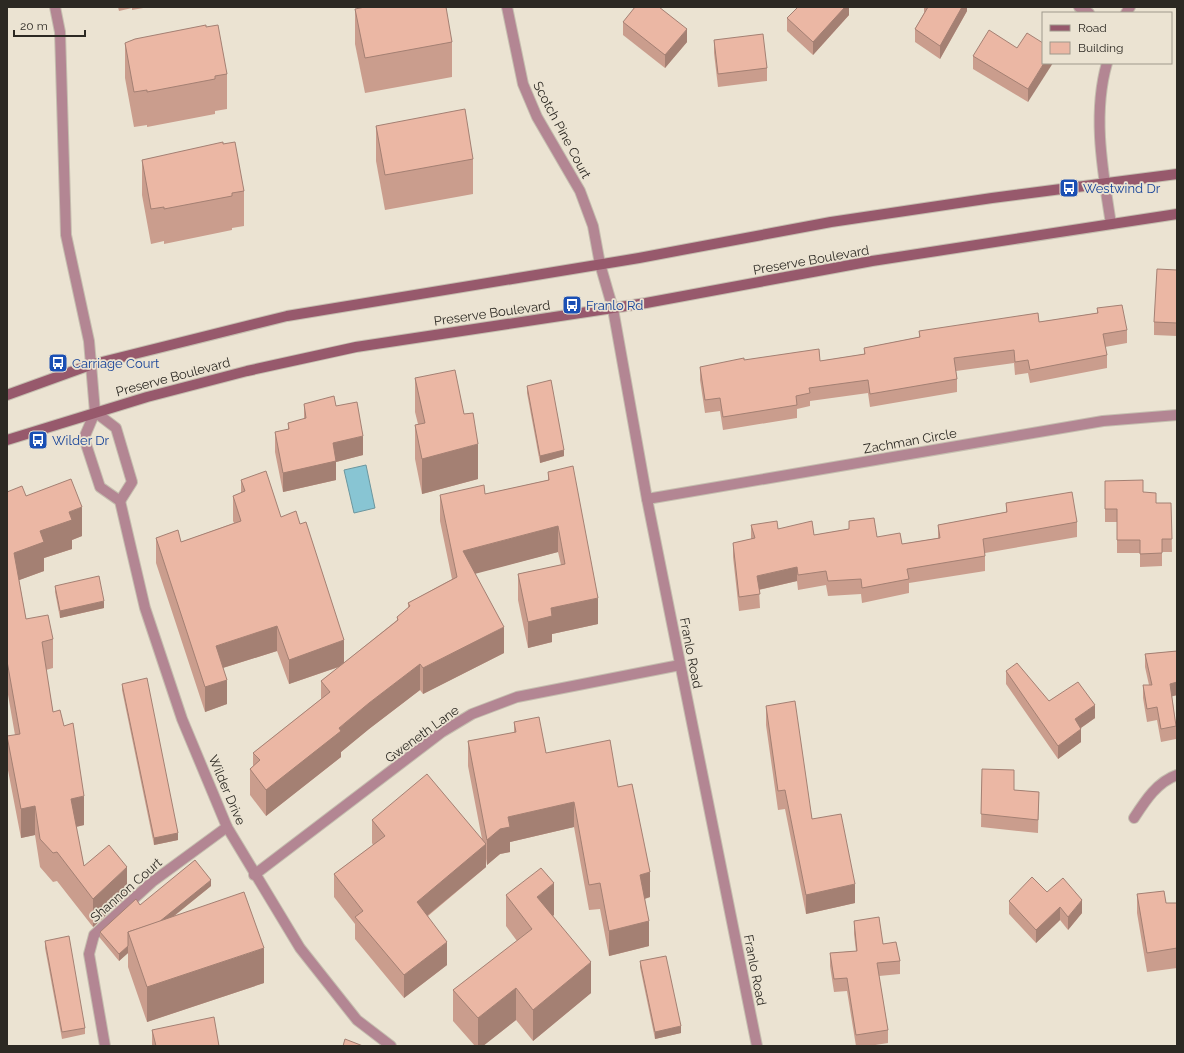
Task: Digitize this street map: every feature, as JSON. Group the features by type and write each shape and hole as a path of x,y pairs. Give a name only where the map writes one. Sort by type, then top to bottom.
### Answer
{"street":[{"path":"55,7 60,32 66,235 89,341 95,412 84,438 100,486 120,501 132,482 116,428 95,412"},
{"name":"Scotch Pine Court","path":"507,7 522,84 537,117 580,191 593,226 600,264"},
{"path":"1107,64 1104,72 1099,121 1105,183 1111,224"},
{"path":"7,395 90,365 287,316 600,264 830,222 1177,174"},
{"name":"Preserve Boulevard","path":"7,440 95,412 220,378 356,347 613,309 872,261 1177,214"},
{"name":"Franlo Road","path":"600,264 613,309 680,665 757,1046"},
{"name":"Zachman Circle","path":"648,499 1103,421 1177,415"},
{"name":"Wilder Drive","path":"120,501 145,608 182,719 227,827 254,875 304,954 357,1020 392,1046"},
{"name":"Gweneth Lane","path":"254,875 442,732 472,714 517,697 680,665"},
{"path":"1134,818 1150,794 1171,777 1177,775"},
{"name":"Shannon Court","path":"105,1046 89,954 94,935 152,882 227,827"}],"water":[{"path":"366,465 375,508 354,513 344,470"}],"building":[{"path":"365,7 446,7 452,42 365,58 355,9"},
{"path":"635,7 659,7 687,29 665,55 623,22"},
{"path":"798,7 845,7 813,42 787,18"},
{"path":"928,7 962,7 940,46 915,29"},
{"path":"206,25 206,27 218,25 227,74 215,76 215,79 147,92 147,90 134,92 125,43 135,39"},
{"path":"989,30 1017,48 1027,33 1042,42 1042,64 1043,64 1028,89 973,56"},
{"path":"763,34 767,68 718,74 714,40"},
{"path":"465,109 473,159 385,175 376,126"},
{"path":"223,142 223,144 235,142 244,191 232,193 232,196 164,209 164,207 151,209 142,160"},
{"path":"1157,269 1177,270 1177,323 1154,322"},
{"path":"1122,305 1127,330 1103,334 1107,355 1030,370 1028,360 1015,362 1014,350 954,358 957,379 870,394 868,380 809,388 810,393 796,396 797,405 723,417 720,398 705,400 700,367 744,358 744,360 819,349 820,361 865,354 864,348 920,337 919,331 1038,313 1039,322 1098,313 1097,308"},
{"path":"455,370 464,414 473,413 478,444 422,459 415,425 425,423 415,378"},
{"path":"551,380 564,450 540,456 527,386"},
{"path":"334,396 336,406 357,402 363,436 333,443 336,461 283,473 275,432 289,429 288,423 306,418 304,404"},
{"path":"573,466 598,598 551,608 552,616 528,622 518,574 565,564 558,526 463,551 504,627 423,668 420,664 369,703 339,728 341,731 266,790 250,769 260,760 253,753 330,692 321,681 398,620 397,617 410,606 408,603 457,577 440,495 484,485 485,494 549,480 548,472"},
{"path":"266,471 281,517 296,511 300,524 306,522 344,640 289,660 277,626 216,646 227,680 205,687 156,538 178,530 181,542 241,521 233,496 245,491 241,480"},
{"path":"71,479 82,507 69,512 72,520 40,531 44,542 14,553 26,619 48,615 53,639 42,642 53,712 60,710 64,726 73,723 84,796 71,799 84,866 109,845 127,867 93,899 57,852 53,853 40,839 35,806 21,809 7,736 20,734 7,661 7,492 22,486 26,496"},
{"path":"1143,480 1143,492 1156,493 1156,503 1171,503 1172,539 1162,539 1162,553 1140,554 1140,540 1117,540 1117,509 1105,509 1105,481"},
{"path":"1072,492 1077,522 983,539 985,556 907,569 909,579 862,588 861,579 828,581 826,571 798,575 797,567 757,576 760,594 739,597 733,543 755,538 751,525 777,521 778,529 812,521 814,535 849,529 849,521 874,518 877,537 900,533 902,544 940,538 938,525 1007,512 1006,503"},
{"path":"99,576 104,601 60,611 55,586"},
{"path":"1177,651 1177,682 1170,684 1176,726 1161,729 1157,707 1147,709 1143,685 1152,685 1145,654"},
{"path":"1017,663 1049,701 1078,682 1095,705 1075,719 1081,729 1058,746 1006,671"},
{"path":"147,678 178,833 154,838 122,684"},
{"path":"795,701 812,819 841,814 855,884 806,895 785,790 778,791 766,706"},
{"path":"539,717 546,753 610,740 618,787 632,784 650,872 640,875 649,921 609,931 600,883 589,885 574,802 508,817 510,827 500,829 487,840 468,741 516,732 514,722"},
{"path":"982,769 1014,770 1014,790 1039,792 1038,820 981,814"},
{"path":"427,774 486,844 417,902 447,942 404,975 355,917 363,911 334,874 385,836 372,820"},
{"path":"195,860 211,880 159,922 128,932 128,946 119,954 100,932 136,899 140,905"},
{"path":"541,868 554,883 537,897 591,962 533,1010 516,988 478,1018 453,990 532,929 506,895"},
{"path":"1032,877 1047,892 1063,878 1082,900 1068,917 1060,907 1036,930 1009,901"},
{"path":"1164,891 1166,903 1177,903 1177,948 1147,953 1137,894"},
{"path":"244,892 264,948 147,987 128,932"},
{"path":"879,917 883,944 896,942 900,961 877,963 888,1030 856,1035 847,978 834,979 830,953 857,951 854,921"},
{"path":"69,936 85,1028 62,1032 45,941"},
{"path":"666,956 681,1026 655,1032 640,961"},
{"path":"214,1017 219,1046 156,1046 152,1030"},
{"path":"345,1039 363,1046 343,1046"}],"place":[{"name":"Westwind Dr","path":"1069,188"},
{"name":"Franlo Rd","path":"572,305"},
{"name":"Carriage Court","path":"58,363"},
{"name":"Wilder Dr","path":"38,440"}]}
